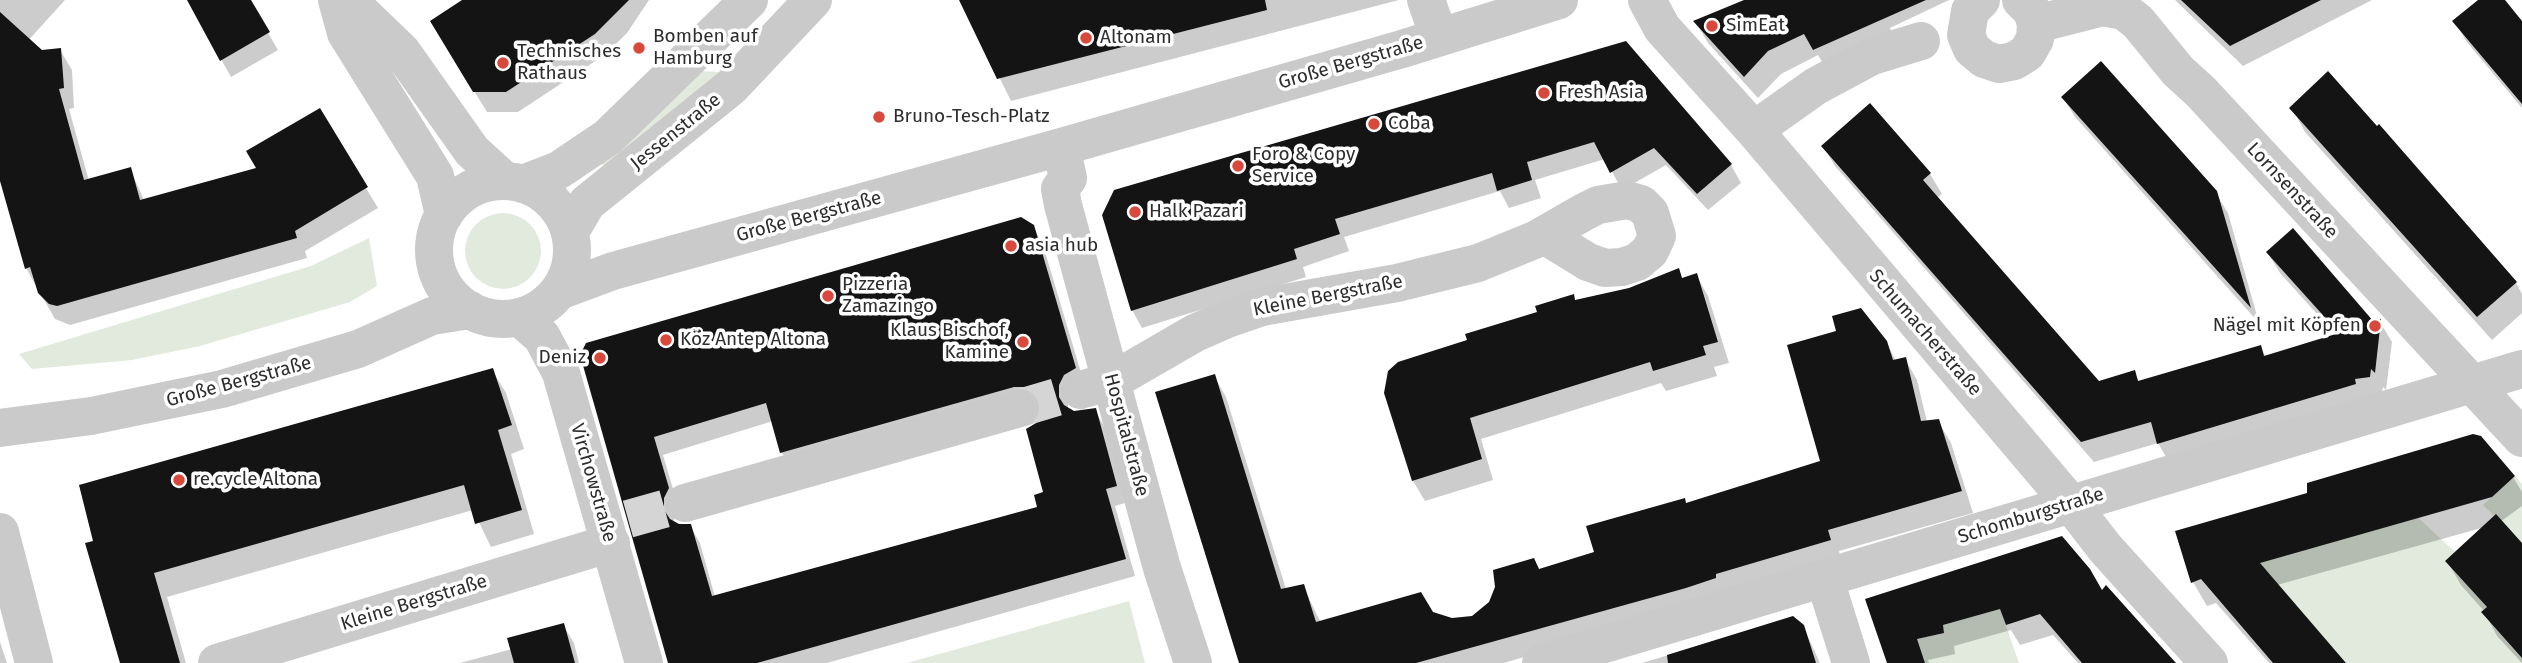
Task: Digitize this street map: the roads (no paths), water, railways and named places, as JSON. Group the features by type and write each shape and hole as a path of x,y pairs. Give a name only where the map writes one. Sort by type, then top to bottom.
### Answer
{"street":[{"path":"337,0 346,33 431,168 442,195 444,215"},
{"path":"348,0 402,52 472,151 514,182 553,201 564,216 570,232 570,267 559,291 544,305 519,317 494,318 470,310 449,293 437,268 435,241 444,215 455,200 470,190 514,182"},
{"name":"Jessenstraße","path":"514,182 559,170 608,137 729,23 749,0"},
{"name":"Jessenstraße","path":"570,232 587,203 731,87 813,0"},
{"name":"Große Bergstraße","path":"1426,0 1438,37"},
{"name":"Große Bergstraße","path":"559,291 613,271 1061,147 1559,0"},
{"name":"Schumacherstraße","path":"1647,0 1662,28 1743,118 2071,504 2105,548 2209,663"},
{"name":"Lornsenstraße","path":"1981,0 1970,11 1966,35 1972,49 1984,59 1999,64 2020,57 2035,39 2029,12 2104,4 2124,11 2138,22 2178,71 2522,438"},
{"path":"1743,118 1788,106 1816,86 1872,56 1921,41"},
{"name":"Hospitalstraße","path":"1061,147 1068,178 1060,189 1096,386 1162,568 1193,663"},
{"name":"Kleine Bergstraße","path":"1096,386 1195,333 1262,307 1443,272 1478,263 1544,235"},
{"name":"Große Bergstraße","path":"0,428 91,416 222,389 358,349 432,316 470,310"},
{"name":"Virchowstraße","path":"519,317 542,337 561,373 615,529 644,663"},
{"name":"Schomburgstraße","path":"1541,663 2522,369"},
{"path":"685,503 1020,408"},
{"name":"Kleine Bergstraße","path":"217,663 615,529"},
{"path":"0,532 34,663"},
{"path":"1825,580 1851,663"}],"tunnel":[{"path":"1020,408 1080,390"},
{"path":"628,519 685,503"}],"place":[{"name":"SimEat","path":"1712,26"},
{"name":"Altonam","path":"1086,38"},
{"name":"Bomben auf Hamburg","path":"639,48"},
{"name":"Technisches Rathaus","path":"503,63"},
{"name":"Fresh Asia","path":"1544,93"},
{"name":"Bruno-Tesch-Platz","path":"879,117"},
{"name":"Coba","path":"1374,124"},
{"name":"Foro & Copy Service","path":"1238,166"},
{"name":"Halk Pazari","path":"1135,212"},
{"name":"asia hub","path":"1011,246"},
{"name":"Pizzeria Zamazingo","path":"828,296"},
{"name":"Nägel mit Köpfen","path":"2375,326"},
{"name":"Köz Antep Altona","path":"666,340"},
{"name":"Klaus Bischof, Kamine","path":"1023,342"},
{"name":"Deniz","path":"600,358"},
{"name":"re.cycle Altona","path":"179,480"}]}
